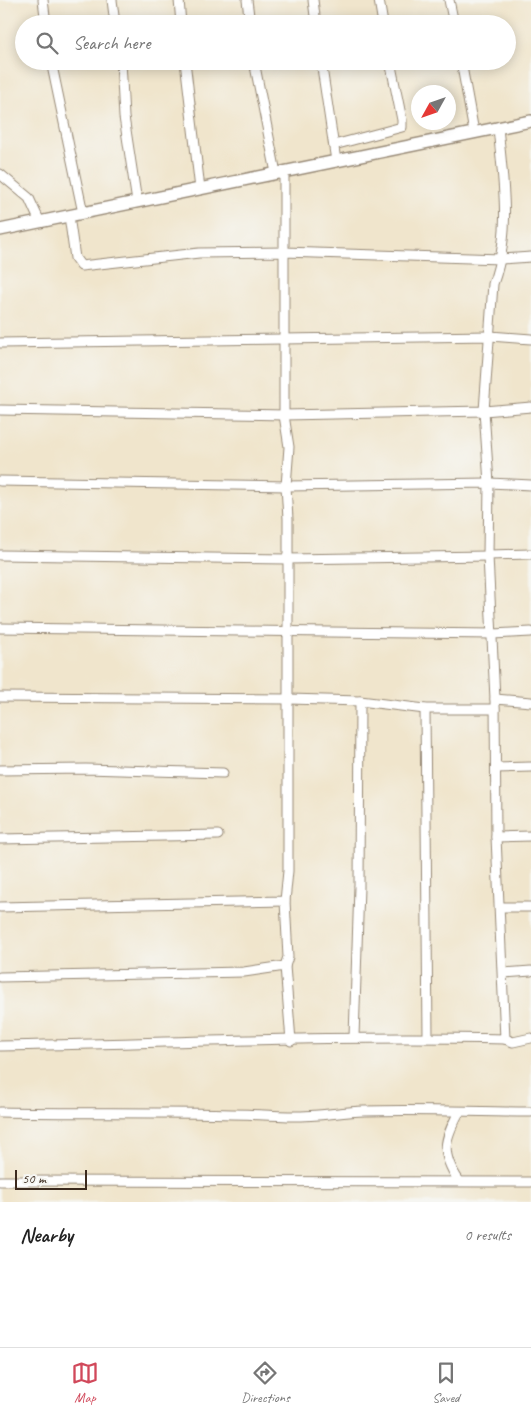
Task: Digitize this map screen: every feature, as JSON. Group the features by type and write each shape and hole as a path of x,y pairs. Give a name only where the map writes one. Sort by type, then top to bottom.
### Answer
{"street":[{"path":"43,0 45,15"},
{"path":"112,0 114,15"},
{"path":"179,0 180,15"},
{"path":"248,0 249,15"},
{"path":"312,0 314,15"},
{"path":"379,0 382,15"},
{"path":"449,0 452,15"},
{"path":"53,70 83,213"},
{"path":"121,70 124,117 136,202"},
{"path":"186,70 200,189"},
{"path":"256,70 280,172 284,252 284,415 288,447 286,486 289,631 288,871 285,902 288,957 285,966 291,1041"},
{"path":"322,70 336,161"},
{"path":"334,145 402,127 392,70"},
{"path":"463,70 474,132"},
{"path":"0,230 531,121"},
{"path":"498,127 506,227 501,259 493,284 484,411 489,483 488,555 495,699 496,837 504,973 505,1039"},
{"path":"0,174 29,198 40,222"},
{"path":"69,216 75,258 81,266 198,253 284,252 501,259 531,257"},
{"path":"0,343 490,336 531,339"},
{"path":"0,410 284,415 484,411 531,407"},
{"path":"0,480 286,486 489,483 531,485"},
{"path":"0,555 288,559 531,554"},
{"path":"0,628 493,634 531,632"},
{"path":"0,697 289,698 360,701 425,709 495,709"},
{"path":"495,699 531,702"},
{"path":"354,1037 359,887 360,701"},
{"path":"425,709 428,1037"},
{"path":"496,768 531,767"},
{"path":"0,770 86,769 223,773"},
{"path":"0,839 218,835"},
{"path":"496,837 531,836"},
{"path":"0,907 285,902"},
{"path":"500,907 531,906"},
{"path":"0,977 244,972 285,966"},
{"path":"504,973 531,971"},
{"path":"0,1046 291,1041 354,1037 505,1039 513,1042 531,1038"},
{"path":"0,1112 194,1111 239,1115 273,1114 288,1116 365,1111 531,1112"},
{"path":"459,1112 448,1134 445,1148 450,1168 459,1181"},
{"path":"0,1180 531,1182"}]}
